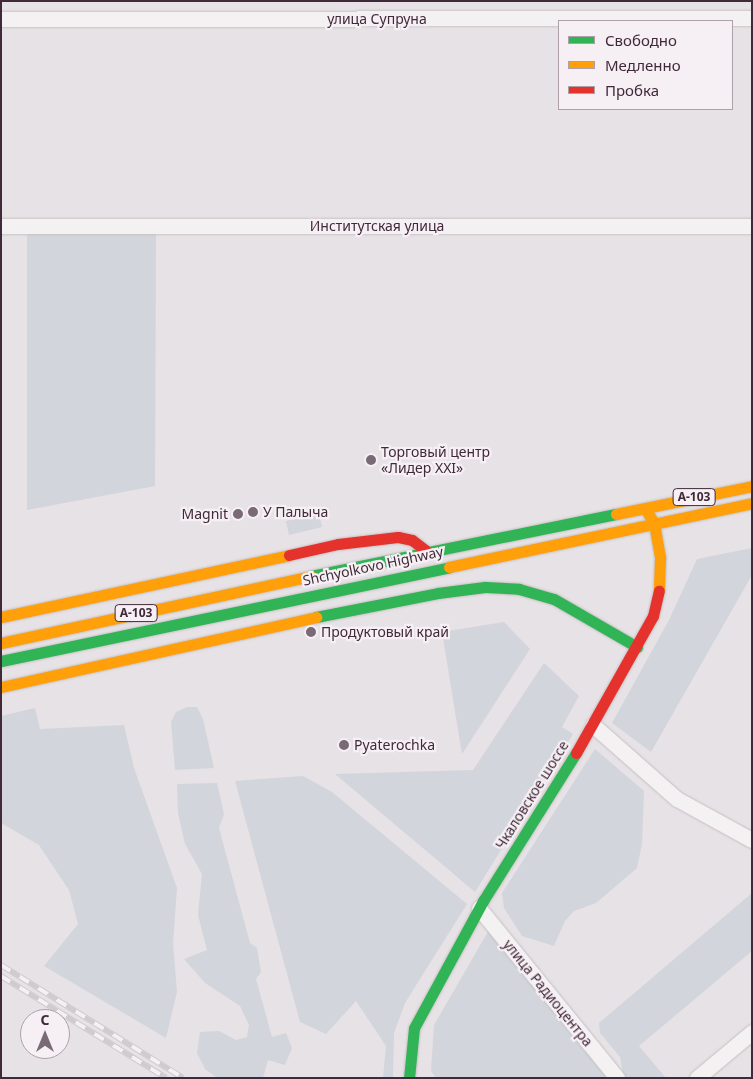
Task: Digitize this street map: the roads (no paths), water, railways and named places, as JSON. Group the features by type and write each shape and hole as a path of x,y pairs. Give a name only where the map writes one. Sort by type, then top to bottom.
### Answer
{"street":[{"name":"улица Супруна","path":"1,19 752,18"},
{"name":"Институтская улица","path":"1,226 752,226"},
{"name":"Shchyolkovo Highway","path":"1,643 428,552 752,486"},
{"name":"Shchyolkovo Highway","path":"3,661 752,503"},
{"path":"641,508 650,513 654,524"},
{"path":"660,558 666,540 698,514"},
{"name":"Чкаловское шоссе","path":"409,1078 408,1053 414,1028 479,908 594,725 653,616 661,574 654,524"},
{"path":"612,532 634,534 644,542 661,574"},
{"name":"А-103","path":"1,618 338,544 398,537 412,540 428,552"},
{"path":"1,687 272,626 465,589 503,587 539,593 570,606 637,647"},
{"path":"617,635 642,626 653,616"},
{"path":"606,628 616,639 618,651 594,725 677,799 752,840"},
{"name":"улица Радиоцентра","path":"479,908 617,1078"},
{"path":"697,1078 752,1032"}],"railway":[{"path":"1,965 183,1078"},
{"path":"1,976 166,1078"}],"place":[{"name":"Торговый центр «Лидер XXI»","path":"371,460"},
{"name":"У Палыча","path":"253,512"},
{"name":"Magnit","path":"238,514"},
{"name":"Продуктовый край","path":"311,632"},
{"name":"Pyaterochka","path":"344,745"}]}
